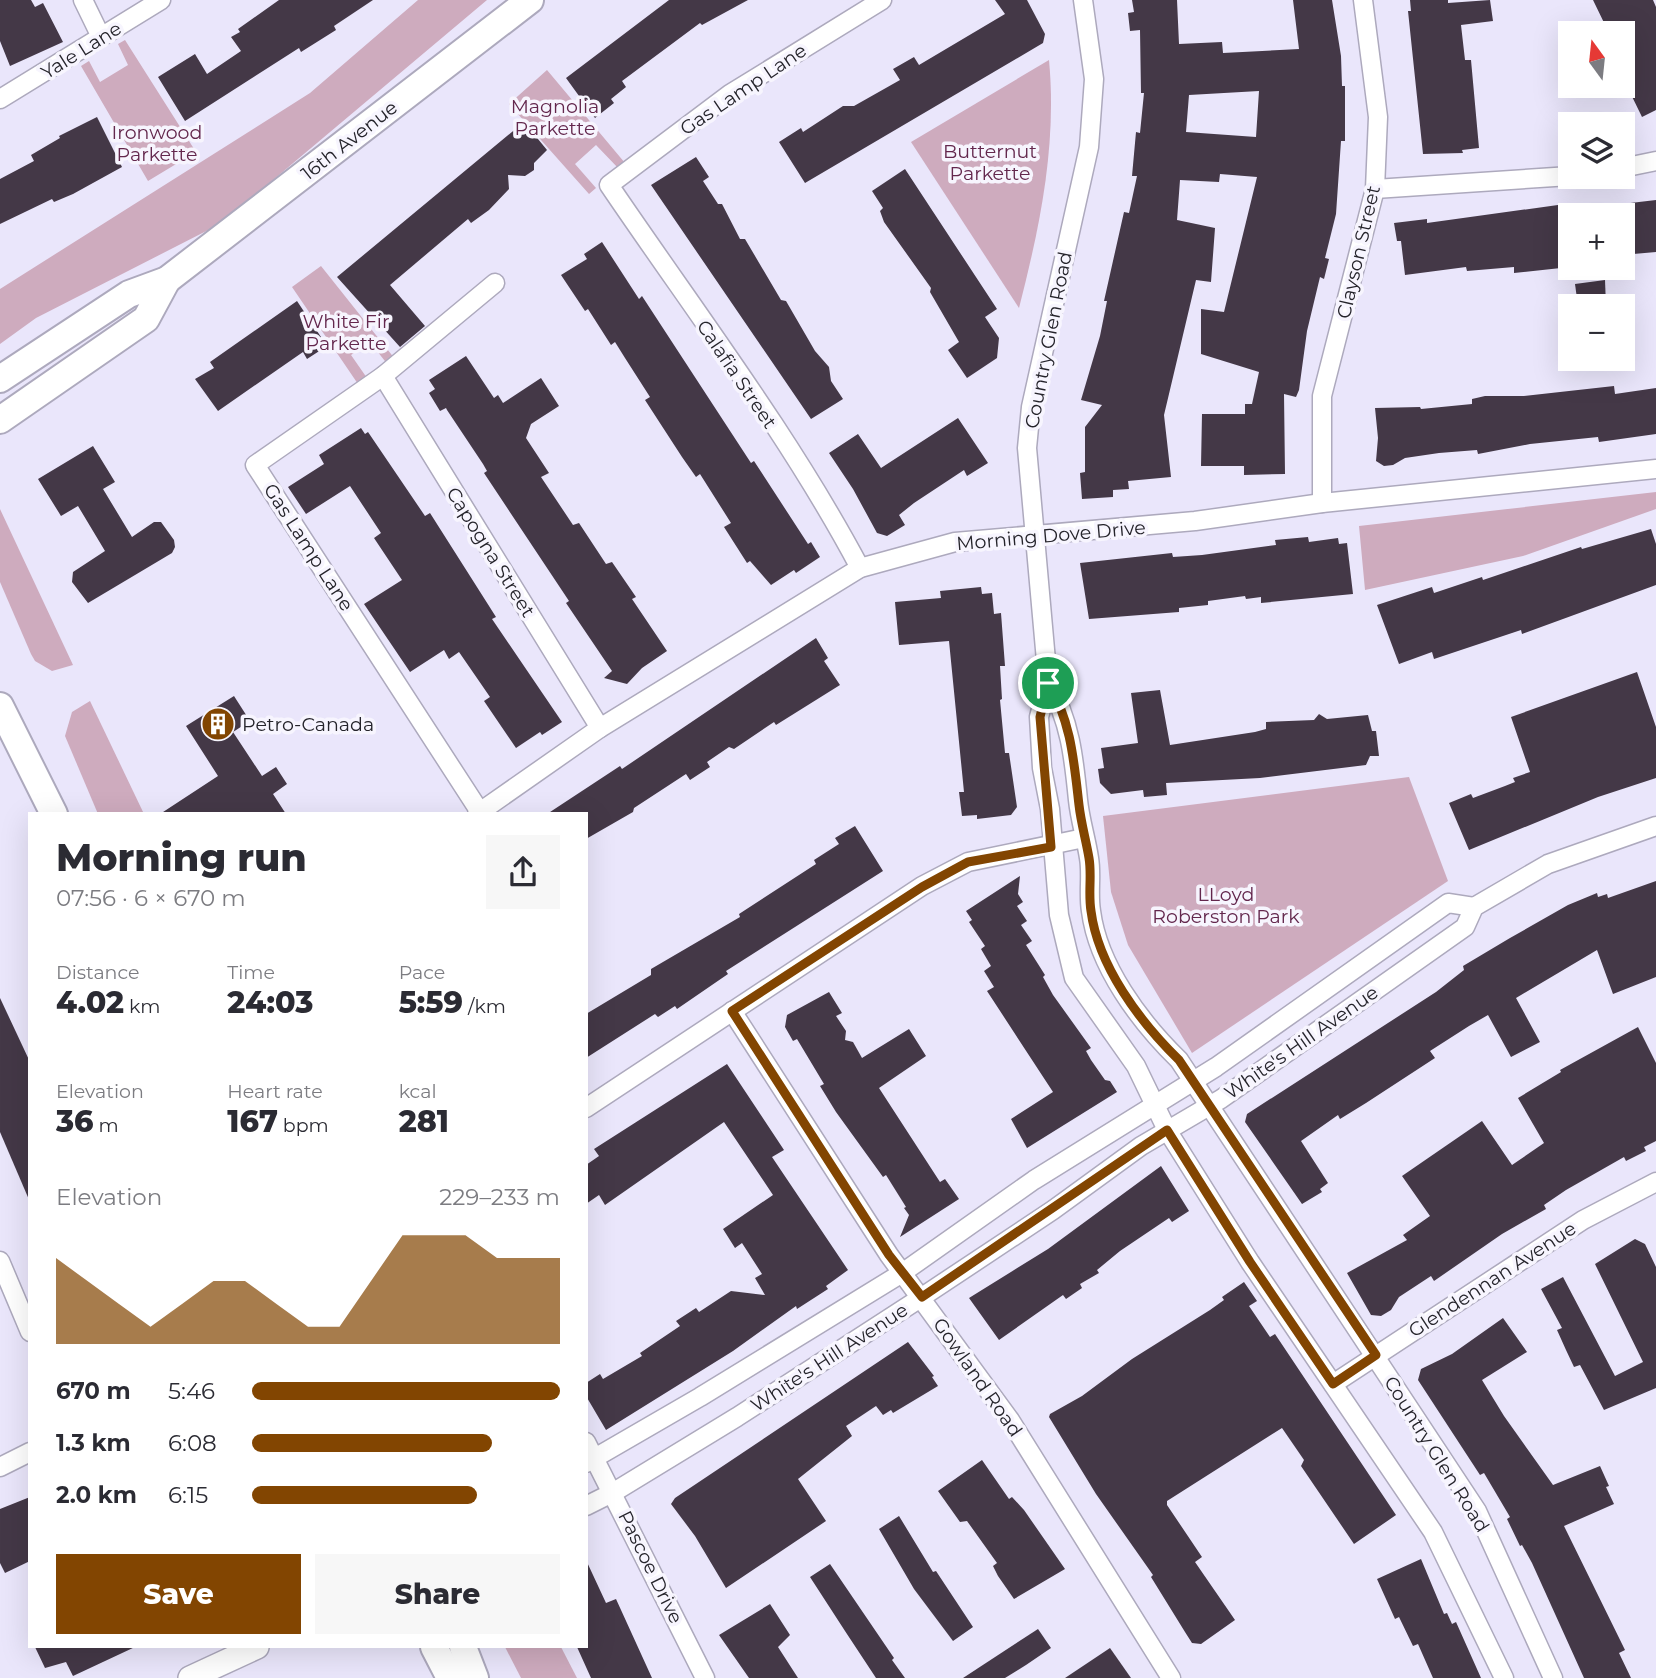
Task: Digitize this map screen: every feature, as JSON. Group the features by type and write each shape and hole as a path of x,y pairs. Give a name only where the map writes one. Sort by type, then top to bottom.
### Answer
{"main road":[{"name":"16th Avenue","path":"0,379 129,295 167,280 530,0"},
{"name":"16th Avenue","path":"0,420 145,319 167,280"},
{"path":"0,706 53,812"},
{"path":"435,1648 450,1678"},
{"path":"463,1648 475,1678"}],"street":[{"path":"83,0 101,37"},
{"name":"Yale Lane","path":"0,99 161,0"},
{"name":"Gas Lamp Lane","path":"609,185 730,94 882,0"},
{"name":"Country Glen Road","path":"1083,0 1094,79 1089,147 1031,407 1027,448 1048,683 1040,717 1051,847 1059,915 1074,978 1136,1066 1167,1130 1250,1262 1433,1532 1504,1678"},
{"name":"Clayson Street","path":"1322,503 1322,397 1375,189 1378,117 1363,0"},
{"path":"1635,165 1656,161"},
{"path":"1375,189 1558,177"},
{"name":"Calafia Street","path":"609,185 800,467 836,523 860,568"},
{"name":"Gas Lamp Lane","path":"477,812 256,465 383,376 495,283"},
{"name":"Capogna Street","path":"383,376 600,728"},
{"name":"Morning Dove Drive","path":"479,812 600,728 860,568 956,542 1195,521 1322,503 1656,469"},
{"name":"Country Glen Road","path":"1048,683 1062,707 1074,759 1089,858 1091,912 1102,954 1122,990 1160,1041 1179,1060 1477,1511 1553,1678"},
{"name":"White's Hill Avenue","path":"588,1505 614,1492 922,1297 1167,1130 1221,1098 1465,927 1474,907 1548,864 1656,826"},
{"path":"588,1107 922,887 968,862 1051,847 1084,838"},
{"name":"White's Hill Avenue","path":"589,1454 902,1273 1034,1180 1155,1102 1216,1067 1448,903 1474,907"},
{"name":"Gowland Road","path":"732,1011 902,1273 1010,1420 1171,1678"},
{"name":"Glendennan Avenue","path":"1333,1384 1583,1220 1656,1182"},
{"path":"0,1261 28,1327"},
{"path":"0,1466 28,1452"},
{"name":"Pascoe Drive","path":"589,1454 614,1492 705,1678"},
{"path":"190,1678 255,1648"}],"green space":[{"path":"418,0 487,0 222,223 36,318 0,344 0,289 310,93"},
{"name":"Ironwood Parkette","path":"125,40 196,152 148,181 81,66 89,61 100,82 128,65 118,44"},
{"name":"Butternut Parkette","path":"1049,60 1049,154 1034,247 1019,308 911,142"},
{"name":"Magnolia Parkette","path":"547,70 625,163 619,169 596,145 575,164 596,188 589,194 509,104"},
{"name":"White Fir Parkette","path":"321,266 395,359 388,365 370,342 351,355 367,378 358,384 292,287"},
{"path":"1656,492 1656,509 1523,556 1365,590 1359,526"},
{"path":"0,509 73,665 52,671 35,661 31,654 0,582"},
{"path":"90,701 143,812 97,812 65,736 72,712"},
{"name":"LLoyd Roberston Park","path":"1409,777 1448,881 1192,1053 1128,945 1111,892 1103,816"},
{"path":"506,1648 562,1648 577,1678 521,1678"}],"building":[{"path":"0,0 31,0 35,7 43,3 63,42 10,66 0,41"},
{"path":"279,0 373,0 334,26 336,30 301,52 299,48 185,121 158,77 195,54 207,74 241,51 231,37 240,32 238,29"},
{"path":"669,0 748,0 702,25 700,23 622,81 626,87 611,99 614,103 595,118 566,78"},
{"path":"995,0 1027,0 1045,34 1043,43 805,183 779,142 801,128 803,132 843,106 854,106 900,80 893,69 914,57 919,65 1005,14"},
{"path":"1132,0 1177,0 1179,44 1222,42 1223,53 1299,49 1293,0 1332,0 1341,56 1342,86 1345,86 1345,141 1341,141 1336,214 1325,258 1329,259 1324,279 1320,277 1307,331 1299,390 1296,397 1284,394 1285,474 1244,475 1244,466 1201,466 1202,414 1245,414 1245,404 1252,404 1259,372 1201,354 1201,309 1224,312 1257,177 1220,174 1219,182 1180,180 1177,220 1215,228 1211,282 1196,280 1164,415 1171,477 1128,481 1129,489 1113,490 1113,497 1082,499 1080,473 1085,472 1085,427 1102,405 1081,400 1100,336 1107,301 1104,301 1124,212 1129,213 1137,176 1132,176 1136,132 1140,133 1144,93 1141,93 1140,30 1130,31 1128,13 1134,12","holes":["1259,91 1256,137 1186,132 1189,95"]},
{"path":"1410,0 1448,0 1448,3 1490,0 1493,21 1461,25 1465,60 1471,60 1479,148 1462,150 1463,153 1423,154 1408,11 1411,11"},
{"path":"1593,0 1653,0 1656,7 1656,110 1642,117 1633,98 1635,98 1635,21 1603,21"},
{"path":"97,117 122,167 73,194 54,202 52,199 0,224 0,179 34,161 31,155 60,138 59,136"},
{"path":"524,122 547,150 534,163 534,170 525,176 508,175 509,189 489,210 471,223 468,219 390,285 425,326 400,347 337,277"},
{"path":"696,157 709,177 703,181 718,204 722,204 740,239 745,239 781,300 786,301 815,351 829,367 831,381 843,399 811,419 651,185"},
{"path":"905,169 997,309 985,317 999,338 997,358 967,378 948,350 959,342 930,292 931,288 884,222 880,211 883,208 872,191"},
{"path":"1656,200 1656,252 1635,254 1635,203 1630,203"},
{"path":"1558,205 1558,268 1514,273 1514,267 1467,271 1466,267 1405,275 1401,241 1397,241 1394,223 1427,219 1427,223"},
{"path":"602,242 639,299 642,296 751,463 754,461 808,544 811,542 820,557 796,573 794,570 771,585 750,561 747,563 724,527 731,523 700,474 696,477 645,400 650,397 615,342 611,345 588,309 585,311 561,275 587,259 584,254"},
{"path":"1605,280 1606,294 1576,294 1575,284"},
{"path":"297,301 327,346 307,359 303,352 218,411 195,379 214,368 210,362"},
{"path":"466,356 494,398 498,395 503,403 541,378 559,406 531,424 526,438 549,473 541,477 573,525 579,523 606,564 612,562 636,597 632,599 667,651 642,668 627,684 604,678 612,671 484,473 487,471 483,464 446,408 440,411 429,393 435,389 429,380"},
{"path":"1614,386 1615,394 1656,388 1656,434 1599,442 1598,437 1530,444 1478,454 1477,450 1439,453 1405,458 1393,465 1384,466 1376,461 1378,438 1375,408 1421,409 1472,404 1472,399 1485,396 1524,396"},
{"path":"958,418 988,463 967,476 964,470 914,503 899,515 905,525 887,536 877,533 829,453 858,434 881,468"},
{"path":"361,428 365,434 368,432 425,516 430,513 496,617 492,619 562,722 542,735 540,732 516,748 484,701 490,697 459,652 449,659 444,650 410,672 364,604 402,580 374,538 381,533 350,486 306,514 288,487 324,464 319,455"},
{"path":"93,446 115,482 103,489 132,537 154,522 161,522 174,540 175,547 172,553 88,603 72,582 73,572 105,551 78,506 61,516 38,479"},
{"path":"1651,529 1656,544 1656,585 1522,634 1521,630 1434,659 1432,652 1399,664 1377,605 1432,587 1434,593 1482,577 1483,580 1581,547 1582,549"},
{"path":"1308,537 1309,542 1338,538 1339,544 1347,543 1353,594 1261,603 1261,597 1246,599 1245,596 1208,601 1208,605 1179,608 1179,612 1089,619 1080,563 1172,553 1173,557 1202,555 1276,545 1275,540"},
{"path":"981,587 982,594 992,593 994,614 1001,613 1005,666 1000,666 1000,700 1005,753 1009,753 1017,807 1011,815 977,819 977,815 962,816 959,792 964,792 949,641 899,645 895,602 941,598 940,591"},
{"path":"816,638 828,658 824,661 840,685 776,725 774,722 734,749 729,747 707,762 710,767 690,780 686,774 634,808 633,812 588,838 588,812 550,812 620,766 622,769"},
{"path":"1637,672 1656,727 1656,778 1598,797 1469,850 1449,803 1471,794 1473,798 1505,786 1515,782 1513,778 1530,772 1511,717"},
{"path":"1160,690 1170,745 1255,732 1266,729 1266,722 1314,720 1319,714 1327,719 1368,715 1372,731 1376,731 1379,756 1370,756 1366,765 1260,778 1166,783 1167,795 1144,797 1143,790 1111,794 1100,783 1098,769 1104,768 1101,748 1138,743 1131,693"},
{"path":"234,696 250,721 233,732 262,776 276,767 287,784 273,794 285,812 163,812 218,776 186,726"},
{"path":"855,826 883,871 726,971 728,974 677,1009 675,1006 658,1017 655,1014 588,1057 588,1013 651,975 651,969 740,917 739,914 816,864 814,860 839,844 835,838"},
{"path":"1020,876 1018,894 1023,902 1017,906 1027,921 1021,925 1032,941 1026,945 1045,975 1043,977 1053,995 1091,1048 1086,1051 1091,1060 1117,1092 1027,1148 1011,1119 1053,1092 987,991 994,987 984,971 991,966 981,949 985,946 969,922 972,920 966,911"},
{"path":"1656,881 1656,977 1613,994 1597,950 1516,998 1540,1042 1511,1057 1488,1015 1430,1051 1435,1058 1340,1119 1338,1115 1301,1141 1328,1183 1320,1189 1322,1192 1302,1204 1245,1122 1247,1114 1436,992 1464,970 1463,966 1510,938 1568,905 1597,893 1598,897 1607,894 1608,898"},
{"path":"829,992 842,1013 836,1016 846,1031 845,1040 853,1042 862,1058 909,1029 926,1056 879,1088 940,1182 945,1179 959,1199 900,1237 909,1215 904,1208 906,1207 886,1175 883,1177 836,1112 820,1086 824,1084 797,1039 793,1041 785,1027 787,1015"},
{"path":"0,998 28,1058 28,1197 0,1132"},
{"path":"1638,1027 1656,1063 1656,1141 1644,1147 1646,1151 1626,1161 1624,1157 1566,1190 1544,1205 1546,1209 1502,1234 1434,1281 1431,1276 1399,1297 1391,1310 1381,1316 1371,1315 1347,1273 1407,1240 1403,1235 1430,1216 1402,1176 1482,1121 1512,1165 1544,1143 1518,1098 1561,1072 1560,1070"},
{"path":"727,1064 784,1150 772,1157 848,1270 826,1286 828,1289 797,1309 796,1306 733,1351 606,1430 588,1399 588,1382 600,1374 603,1379 642,1356 640,1353 680,1326 676,1321 696,1308 699,1312 731,1291 765,1295 755,1278 762,1274 742,1243 735,1248 723,1229 773,1195 724,1122 605,1205 599,1195 588,1203 588,1164 599,1156 594,1149"},
{"path":"1161,1166 1189,1211 1172,1222 1169,1218 1120,1251 1097,1270 1099,1273 1080,1284 1082,1288 1066,1299 1063,1295 999,1340 969,1298 1048,1249"},
{"path":"1635,1239 1645,1244 1656,1267 1656,1388 1604,1410 1580,1365 1574,1367 1557,1330 1562,1328 1541,1289 1563,1277 1615,1376 1643,1362 1595,1264"},
{"path":"1244,1282 1257,1301 1249,1306 1270,1337 1275,1334 1396,1515 1354,1544 1301,1466 1304,1460 1282,1428 1167,1501 1167,1505 1202,1557 1195,1562 1235,1620 1201,1644 1192,1643 1151,1577 1153,1575 1096,1494 1049,1417 1132,1359 1210,1310 1224,1300 1222,1297"},
{"path":"1503,1318 1527,1352 1482,1380 1504,1416 1553,1485 1600,1466 1609,1486 1606,1487 1614,1504 1564,1526 1625,1650 1619,1653 1631,1678 1584,1678 1532,1563 1507,1519 1510,1517 1484,1473 1480,1475 1418,1380 1421,1369 1452,1354"},
{"path":"908,1342 934,1376 932,1377 938,1386 893,1413 891,1410 883,1415 876,1406 846,1426 852,1436 798,1479 826,1521 726,1588 695,1536 671,1504 675,1498"},
{"path":"982,1460 1009,1499 1012,1497 1024,1510 1065,1569 1014,1599 993,1566 997,1563 967,1521 960,1522 938,1491"},
{"path":"28,1498 28,1562 5,1573 0,1563 0,1509"},
{"path":"899,1516 933,1572 936,1571 973,1627 953,1641 914,1589 879,1529"},
{"path":"1421,1559 1444,1614 1447,1613 1452,1624 1456,1622 1481,1678 1433,1678 1418,1644 1413,1646 1399,1617 1395,1619 1377,1579"},
{"path":"588,1564 606,1603 616,1599 652,1678 591,1678 577,1648 588,1648"},
{"path":"830,1564 905,1678 876,1678 845,1631 810,1577"},
{"path":"770,1604 790,1635 778,1647 798,1678 749,1678 719,1635"},
{"path":"1038,1629 1051,1648 1026,1665 1005,1678 963,1678"},
{"path":"35,1648 133,1648 73,1676 66,1662 45,1668"},
{"path":"1110,1648 1131,1678 1065,1678"}],"place":[{"name":"Petro-Canada","path":"218,724"}],"route":[{"path":"1048,683 1062,707 1074,759 1080,814 1089,858 1091,912 1102,954 1122,990 1160,1041 1179,1060 1376,1355 1333,1384 1250,1262 1167,1130 922,1297 889,1255 732,1011 922,887 968,862 1051,847 1050,809 1042,768 1040,717 1048,683"}]}
